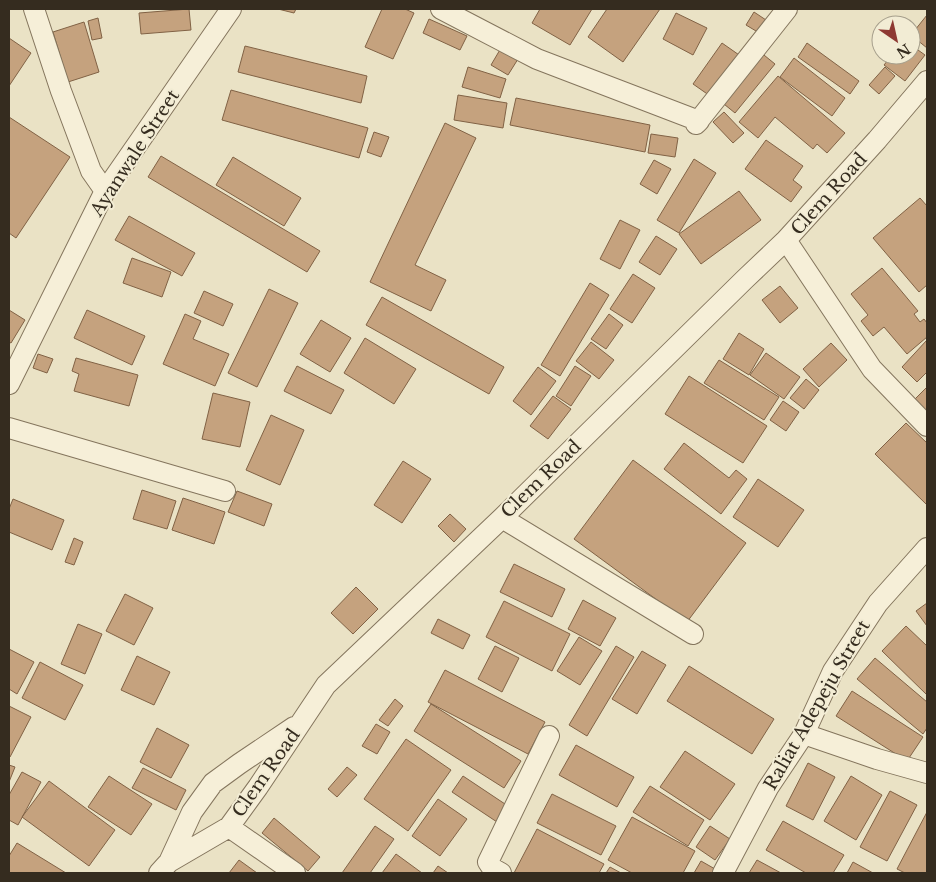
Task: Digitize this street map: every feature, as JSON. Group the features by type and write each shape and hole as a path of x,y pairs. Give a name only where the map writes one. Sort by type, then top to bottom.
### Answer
{"street":[{"path":"34,9 61,91 92,171 105,191"},
{"name":"Ayanwale Street","path":"9,384 105,191 231,9"},
{"path":"441,9 537,59 699,121 696,124 787,9"},
{"name":"Clem Road","path":"164,868 229,827 258,787 326,684 502,518 786,240 927,82"},
{"path":"786,240 872,370 927,426"},
{"path":"9,428 225,491"},
{"path":"502,518 693,634"},
{"name":"Raliat Adepeju Street","path":"722,873 768,788 804,734 833,671 878,603 927,548"},
{"path":"164,868 192,812 213,783 302,721"},
{"path":"804,734 877,759 927,773"},
{"path":"501,873 492,868 488,862 549,736"},
{"path":"229,827 295,873"}],"building":[{"path":"189,9 191,30 141,34 139,13"},
{"path":"278,9 296,9 294,13"},
{"path":"382,9 405,9 414,13 393,59 365,47"},
{"path":"540,9 592,9 570,45 532,23"},
{"path":"607,9 660,9 623,62 588,37"},
{"path":"754,12 769,22 761,34 746,25"},
{"path":"676,13 707,28 693,55 663,39"},
{"path":"927,15 927,48 921,43 921,22"},
{"path":"98,18 102,38 92,40 88,21"},
{"path":"429,19 467,36 460,50 423,33"},
{"path":"84,22 99,72 68,82 53,32"},
{"path":"9,38 31,53 9,86"},
{"path":"722,43 742,57 713,98 693,84"},
{"path":"807,43 859,81 850,94 798,57"},
{"path":"245,46 367,76 361,103 238,72"},
{"path":"501,48 518,59 508,75 491,65"},
{"path":"759,51 775,64 735,113 719,100"},
{"path":"921,52 925,55 921,60"},
{"path":"794,58 845,98 832,116 780,77"},
{"path":"884,65 917,65 905,81"},
{"path":"468,67 506,79 500,98 462,87"},
{"path":"885,67 895,76 879,94 869,85"},
{"path":"778,76 845,133 827,153 817,144 813,149 775,117 758,138 739,122"},
{"path":"231,90 368,128 359,158 222,120"},
{"path":"458,95 507,103 503,128 454,120"},
{"path":"516,98 650,125 645,152 510,125"},
{"path":"724,112 744,133 733,143 713,122"},
{"path":"9,117 70,157 16,238 9,233"},
{"path":"445,123 476,138 415,265 446,280 431,311 370,282"},
{"path":"374,132 389,137 381,157 367,152"},
{"path":"651,134 678,138 675,157 648,153"},
{"path":"766,140 803,166 793,180 802,187 791,202 745,169"},
{"path":"161,156 320,251 307,272 148,177"},
{"path":"233,157 301,198 284,226 216,185"},
{"path":"694,159 716,173 679,233 657,220"},
{"path":"654,160 671,169 657,194 640,184"},
{"path":"739,191 761,220 701,264 679,234"},
{"path":"920,198 927,206 927,285 919,292 873,238"},
{"path":"129,216 195,253 182,276 115,240"},
{"path":"620,220 640,230 620,269 600,259"},
{"path":"656,236 677,249 660,275 639,262"},
{"path":"132,258 171,272 162,297 123,283"},
{"path":"882,268 918,311 914,314 920,322 924,319 927,323 927,337 907,354 884,327 873,336 861,321 868,315 851,294"},
{"path":"633,274 655,288 632,323 610,309"},
{"path":"590,283 609,295 560,376 541,365"},
{"path":"780,286 798,308 780,323 762,300"},
{"path":"269,289 298,303 257,387 228,373"},
{"path":"204,291 233,304 223,326 194,313"},
{"path":"382,297 504,367 489,394 366,325"},
{"path":"9,310 25,320 11,343 9,342"},
{"path":"87,310 145,336 132,365 74,338"},
{"path":"185,314 201,321 193,339 229,354 215,386 163,364"},
{"path":"609,314 623,325 606,349 591,339"},
{"path":"321,320 351,338 330,372 300,354"},
{"path":"739,333 764,349 749,375 723,359"},
{"path":"365,338 416,369 394,404 344,373"},
{"path":"927,340 927,372 917,382 902,367"},
{"path":"591,342 614,360 599,379 576,361"},
{"path":"831,343 847,360 819,387 803,369"},
{"path":"766,353 800,377 784,399 750,375"},
{"path":"38,354 53,359 47,373 33,368"},
{"path":"76,358 138,375 129,406 74,391 79,374 72,371"},
{"path":"719,360 779,397 764,420 704,383"},
{"path":"297,366 344,390 331,414 284,391"},
{"path":"575,366 591,376 571,406 556,396"},
{"path":"538,367 556,381 531,415 513,401"},
{"path":"689,376 767,426 743,463 665,414"},
{"path":"806,379 819,390 804,409 790,398"},
{"path":"927,387 927,413 914,400"},
{"path":"213,393 250,402 240,447 202,439"},
{"path":"553,396 571,409 548,439 530,426"},
{"path":"783,401 799,412 786,431 770,420"},
{"path":"271,415 304,430 280,485 246,470"},
{"path":"906,423 927,443 927,505 875,454"},
{"path":"684,443 729,478 736,470 747,479 721,514 664,469"},
{"path":"633,460 746,543 687,622 574,539"},
{"path":"403,461 431,479 402,523 374,505"},
{"path":"758,479 804,510 778,547 733,517"},
{"path":"142,490 176,501 167,529 133,519"},
{"path":"237,491 272,504 264,526 228,512"},
{"path":"183,498 225,512 214,544 172,530"},
{"path":"13,499 64,520 52,550 9,532 9,509"},
{"path":"450,514 466,529 454,542 438,526"},
{"path":"74,538 83,542 74,565 65,562"},
{"path":"514,564 565,589 552,617 500,592"},
{"path":"356,587 378,609 353,634 331,613"},
{"path":"125,594 153,608 134,645 106,631"},
{"path":"583,600 616,618 600,646 568,629"},
{"path":"504,601 570,634 552,671 486,637"},
{"path":"927,603 927,626 916,611"},
{"path":"438,619 470,635 463,649 431,633"},
{"path":"78,624 102,634 85,674 61,664"},
{"path":"906,626 927,646 927,695 882,651"},
{"path":"579,637 602,651 580,685 557,671"},
{"path":"495,646 519,658 502,692 478,679"},
{"path":"616,646 634,657 587,736 569,725"},
{"path":"9,649 34,662 17,694 9,689"},
{"path":"642,651 666,665 637,714 612,699"},
{"path":"137,656 170,672 154,705 121,690"},
{"path":"875,658 927,702 927,728 923,734 857,679"},
{"path":"40,662 83,685 65,720 22,698"},
{"path":"689,666 774,719 752,754 667,701"},
{"path":"445,670 545,722 528,754 428,702"},
{"path":"852,691 923,737 907,761 836,716"},
{"path":"395,699 403,706 388,726 379,720"},
{"path":"431,704 521,761 504,788 414,731"},
{"path":"9,706 31,717 10,757 9,756"},
{"path":"376,724 390,732 377,754 362,746"},
{"path":"157,728 189,745 171,778 140,762"},
{"path":"406,739 451,770 408,831 364,799"},
{"path":"576,745 634,777 617,807 559,775"},
{"path":"685,751 735,784 710,820 660,787"},
{"path":"808,763 835,777 813,820 786,806"},
{"path":"9,765 15,767 9,782"},
{"path":"347,767 357,775 337,797 328,789"},
{"path":"143,768 186,790 176,810 132,788"},
{"path":"22,772 41,782 18,825 9,820 9,795"},
{"path":"109,776 152,804 131,835 88,807"},
{"path":"463,776 508,806 497,822 452,792"},
{"path":"851,776 882,795 856,840 824,821"},
{"path":"49,781 115,830 89,866 22,817"},
{"path":"650,786 704,820 688,846 633,812"},
{"path":"890,791 917,805 887,861 860,847"},
{"path":"552,794 616,826 601,855 537,823"},
{"path":"438,799 467,819 440,856 412,836"},
{"path":"927,812 927,873 905,873 897,869"},
{"path":"632,817 695,851 683,873 632,873 608,860"},
{"path":"274,818 320,857 308,871 262,833"},
{"path":"783,821 844,855 833,873 806,873 766,850"},
{"path":"375,826 394,839 370,873 342,873"},
{"path":"710,826 730,839 715,860 696,847"},
{"path":"537,829 604,864 599,873 514,873"},
{"path":"17,843 66,873 9,873 9,856"},
{"path":"396,854 422,873 382,873"},
{"path":"239,860 257,873 229,873"},
{"path":"757,860 781,873 749,873"},
{"path":"701,861 715,869 713,873 694,873"},
{"path":"853,862 873,873 847,873"},
{"path":"438,866 448,873 433,873"},
{"path":"610,867 621,873 606,873"}]}
